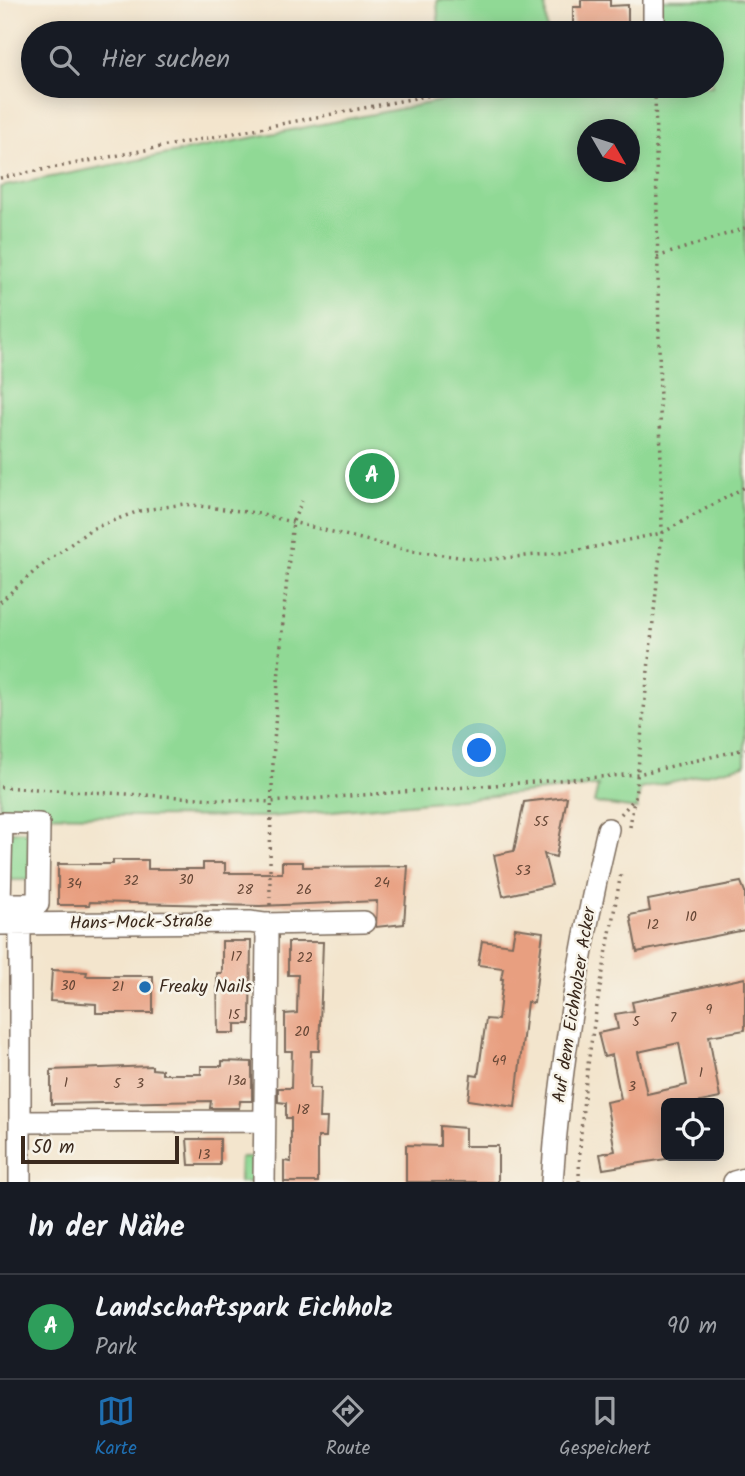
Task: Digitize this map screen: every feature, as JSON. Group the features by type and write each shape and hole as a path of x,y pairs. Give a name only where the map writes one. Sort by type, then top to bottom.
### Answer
{"street":[{"path":"654,0 654,21"},
{"name":"Auf dem Eichholzer Acker","path":"552,1182 556,1125 585,926 618,833"},
{"path":"13,918 9,1094 20,1122 20,1182"},
{"name":"Hans-Mock-Straße","path":"13,918 264,924 364,922"},
{"path":"264,924 267,936 264,1182"},
{"path":"20,1122 263,1121"},
{"path":"734,1182 745,1179"}],"path":[{"path":"0,178 416,98"},
{"path":"618,833 635,798 662,533 655,98"},
{"path":"657,257 745,228"},
{"path":"0,602 36,570 91,529 139,511 184,504 293,521 325,532 406,550 481,561 570,552 662,533 745,487"},
{"path":"264,924 270,912 270,802 276,673 293,521 302,501"},
{"path":"0,787 270,802 638,774 745,750"},
{"path":"618,833 635,798"},
{"path":"579,1182 580,1129 588,1060 623,863"}],"green space":[{"path":"437,0 545,0 546,21 438,21"},
{"path":"660,0 745,0 745,765 640,789 637,809 594,803 598,786 269,817 0,815 0,187 456,98 724,98 724,21 661,21"},
{"path":"8,831 32,832 31,880 7,880"},
{"path":"240,1158 260,1158 260,1182 239,1182"}],"building":[{"path":"581,0 610,0 610,6 628,5 628,21 573,21 573,7 581,7"},
{"path":"567,797 556,857 544,854 552,885 503,896 494,855 514,851 524,802"},
{"path":"113,860 148,860 148,869 203,869 203,863 225,863 225,873 282,873 282,862 303,862 303,867 408,866 404,924 376,927 377,901 260,906 90,902 89,905 58,905 58,864 113,864"},
{"path":"741,882 745,892 745,930 637,952 630,915 650,911 648,900"},
{"path":"515,928 543,932 534,1003 527,1002 515,1107 468,1100 471,1075 478,1076 486,1019 498,1020 503,979 503,968 478,965 482,941 512,945"},
{"path":"222,941 251,941 250,1024 235,1024 235,1033 218,1033 217,973 222,973"},
{"path":"288,942 323,942 319,1051 311,1051 310,1088 320,1088 319,1118 327,1118 326,1137 318,1137 318,1182 284,1182 284,1161 291,1162 291,1118 286,1118 286,1103 278,1102 278,1088 291,1088 292,1051 285,1051 285,1014 297,1013 298,975 288,975"},
{"path":"52,970 87,972 86,976 153,976 153,1013 96,1013 96,1004 50,1001"},
{"path":"745,978 745,1030 709,1036 720,1098 661,1098 661,1160 603,1169 600,1154 615,1151 606,1102 621,1099 612,1055 604,1057 598,1033 618,1029 615,1014 634,1011 632,1002","holes":["679,1043 687,1085 647,1094 638,1052"]},
{"path":"222,1061 252,1062 252,1101 240,1101 239,1108 210,1108 211,1101 51,1104 51,1070 152,1066 152,1069 162,1070 162,1074 201,1074 201,1066 222,1066"},
{"path":"440,1126 465,1128 465,1146 498,1146 498,1182 406,1182 406,1145 440,1146"},
{"path":"187,1139 220,1139 220,1165 189,1165"}],"place":[{"name":"Landschaftspark Eichholz","path":"372,476"},
{"name":"Freaky Nails","path":"145,987"}]}
